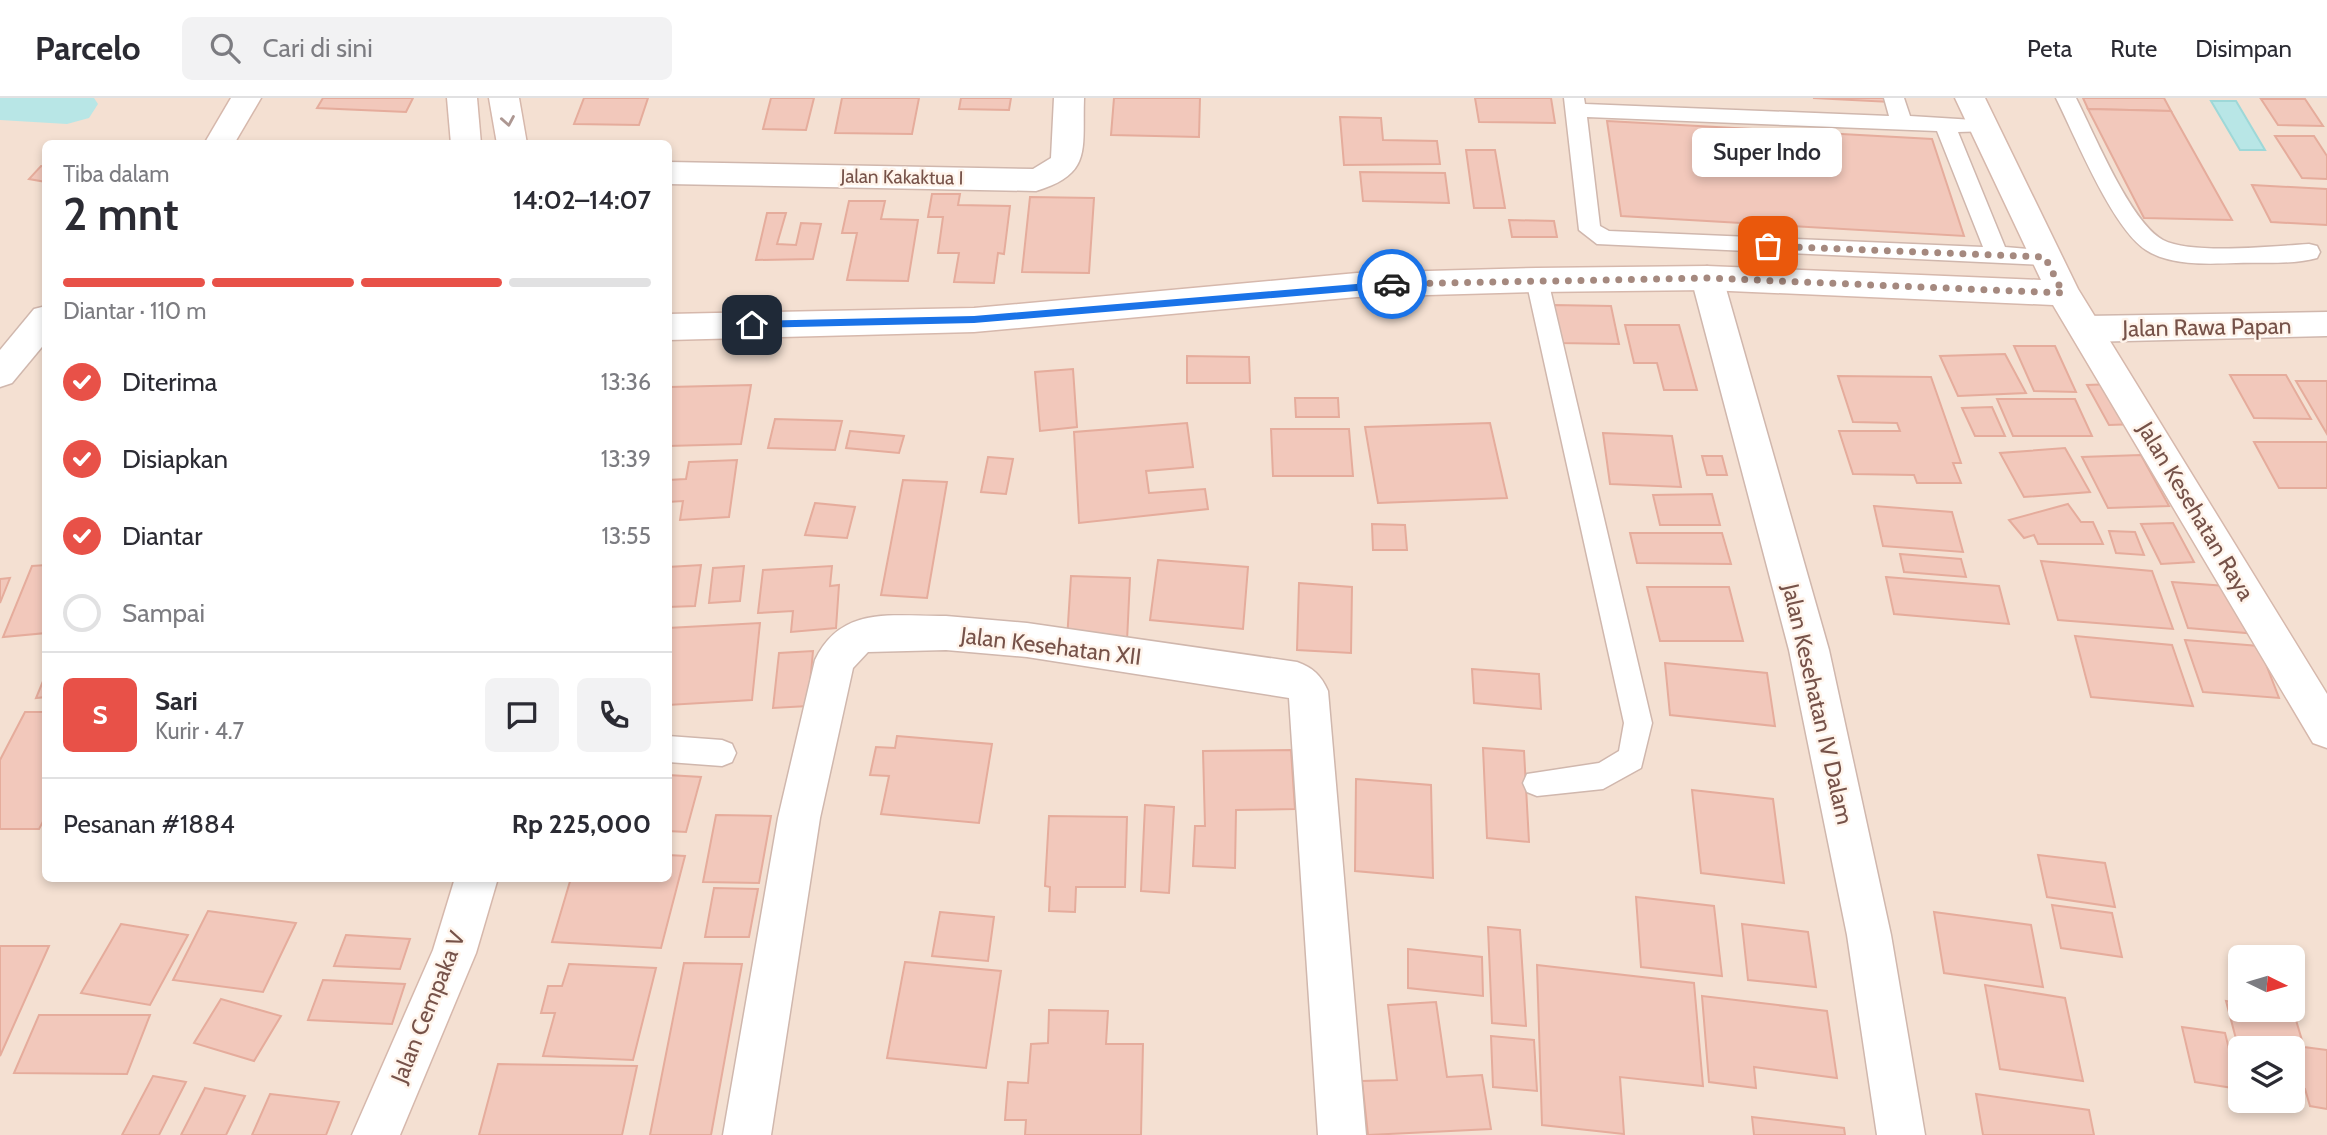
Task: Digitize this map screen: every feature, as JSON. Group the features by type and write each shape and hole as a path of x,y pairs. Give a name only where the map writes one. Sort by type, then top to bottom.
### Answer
{"street":[{"path":"221,140 246,98"},
{"path":"462,98 466,140"},
{"path":"504,98 511,140"},
{"name":"Jalan Kakaktua I","path":"672,173 1036,180 1056,172 1066,161 1069,98"},
{"name":"Jalan Kesehatan Raya","path":"1970,98 2063,293 2323,716"},
{"path":"672,327 974,320 1357,285 1537,280 1707,278 2063,293"},
{"name":"Jalan Kesehatan IV Dalam","path":"1707,278 1809,650 1869,935 1901,1135"},
{"path":"4,364 42,322"},
{"name":"Jalan Rawa Papan","path":"2086,329 2327,324"},
{"name":"Jalan Kesehatan XII","path":"747,1135 799,818 835,660 859,635 946,633 1027,640 1297,680 1308,691 1342,1135"},
{"name":"Jalan Cempaka V","path":"376,1135 454,953 476,882"}],"lane":[{"path":"1894,98 1902,124"},
{"path":"2066,98 2136,230 2156,247 2184,254 2309,252"},
{"path":"1983,127 1902,124 1701,107 1575,104 1590,230 1605,239 2045,257"},
{"path":"1945,125 1997,255"},
{"path":"1537,280 1638,723 1631,759 1603,776 1537,783"},
{"path":"672,749 722,753"}],"shaded area":[{"path":"0,98 2327,98 2327,1135 0,1135"}],"water":[{"path":"2211,101 2236,101 2265,150 2240,150"}],"building":[{"path":"323,98 413,98 406,112 317,108"},
{"path":"584,98 648,98 639,125 574,124"},
{"path":"771,98 814,98 806,130 763,129"},
{"path":"842,98 919,98 912,134 835,133"},
{"path":"961,98 1011,98 1009,110 959,109"},
{"path":"1114,98 1200,98 1199,137 1111,135"},
{"path":"1475,98 1551,98 1555,123 1479,122"},
{"path":"1813,98 1889,98 1890,102"},
{"path":"2083,98 2164,98 2171,111 2088,109"},
{"path":"2261,99 2305,99 2323,126 2278,125"},
{"path":"2088,109 2171,111 2232,220 2144,218"},
{"path":"1340,117 1381,118 1383,140 1437,141 1440,164 1344,165"},
{"path":"1607,121 1932,139 1964,236 1621,216"},
{"path":"2275,136 2314,136 2327,156 2327,179 2302,178"},
{"path":"1466,150 1495,150 1505,208 1474,208"},
{"path":"41,166 42,166 42,181 29,179"},
{"path":"1360,172 1445,173 1449,203 1363,201"},
{"path":"2252,185 2327,189 2327,225 2271,222"},
{"path":"932,194 960,194 958,205 1010,206 1004,254 998,253 994,283 954,282 959,253 938,253 943,217 928,217"},
{"path":"1030,197 1094,198 1089,273 1022,272"},
{"path":"849,201 885,201 881,219 918,220 908,281 847,280 857,233 842,233"},
{"path":"767,213 786,213 777,244 796,245 801,223 821,224 813,259 756,260"},
{"path":"1509,220 1554,221 1557,237 1512,237"},
{"path":"1553,305 1611,306 1619,344 1559,343"},
{"path":"1625,325 1679,325 1697,390 1664,390 1657,363 1634,363"},
{"path":"2014,346 2055,346 2076,392 2034,391"},
{"path":"2005,354 2026,393 1958,396 1940,356"},
{"path":"1187,356 1249,357 1250,383 1187,383"},
{"path":"1073,369 1077,427 1040,431 1035,372"},
{"path":"2230,375 2286,375 2311,419 2254,418"},
{"path":"1838,376 1931,377 1961,463 1953,463 1961,483 1917,483 1914,475 1853,474 1839,431 1900,431 1897,423 1853,422"},
{"path":"2296,381 2327,381 2327,434"},
{"path":"2115,384 2137,424 2109,425 2087,385"},
{"path":"751,385 741,444 672,446 672,387"},
{"path":"1295,398 1338,398 1339,417 1296,417"},
{"path":"1997,399 2075,399 2092,436 2013,436"},
{"path":"1992,407 2005,436 1975,436 1962,408"},
{"path":"775,419 842,421 835,450 768,448"},
{"path":"1187,423 1193,467 1146,471 1149,493 1205,489 1208,509 1079,523 1074,432"},
{"path":"1490,423 1507,498 1378,503 1365,427"},
{"path":"1271,429 1349,429 1353,476 1273,476"},
{"path":"850,431 904,436 899,453 846,448"},
{"path":"1603,433 1672,436 1681,487 1610,484"},
{"path":"2254,442 2327,442 2327,488 2279,488"},
{"path":"2065,448 2090,492 2024,497 2000,453"},
{"path":"2141,455 2169,506 2108,508 2082,457"},
{"path":"1702,456 1722,456 1727,475 1707,475"},
{"path":"988,457 1013,459 1006,494 981,492"},
{"path":"737,460 729,517 680,520 683,501 672,502 672,480 686,479 689,462"},
{"path":"903,480 947,482 927,598 881,595"},
{"path":"1712,494 1720,525 1660,525 1653,495"},
{"path":"815,503 855,507 847,538 805,535"},
{"path":"2068,504 2081,522 2093,522 2103,544 2038,544 2034,535 2024,538 2009,520"},
{"path":"1874,506 1952,512 1963,552 1883,546"},
{"path":"2173,523 2194,562 2161,564 2141,524"},
{"path":"1372,524 1405,525 1407,550 1373,550"},
{"path":"2109,531 2135,532 2144,555 2116,553"},
{"path":"1630,533 1722,533 1731,564 1637,563"},
{"path":"1900,554 1961,559 1966,577 1904,572"},
{"path":"1158,560 1248,567 1243,629 1150,620"},
{"path":"2041,561 2152,571 2173,629 2058,620"},
{"path":"42,565 42,633 3,637 32,566"},
{"path":"701,565 695,606 672,607 672,567"},
{"path":"744,566 740,601 709,603 713,568"},
{"path":"832,566 830,586 839,585 836,628 791,632 793,611 758,613 763,570"},
{"path":"1071,576 1130,578 1127,641 1067,640"},
{"path":"1886,577 1999,586 2009,624 1894,614"},
{"path":"10,578 0,603 0,579"},
{"path":"2172,582 2240,587 2258,634 2188,628"},
{"path":"1299,583 1352,587 1351,653 1297,650"},
{"path":"1647,587 1729,587 1743,641 1660,641"},
{"path":"760,623 752,700 672,705 672,628"},
{"path":"2075,636 2172,645 2193,706 2091,697"},
{"path":"2185,640 2259,646 2279,698 2203,692"},
{"path":"813,651 808,706 773,708 779,653"},
{"path":"1665,663 1767,673 1775,726 1670,715"},
{"path":"1472,669 1539,674 1541,709 1474,703"},
{"path":"42,684 42,697 36,698"},
{"path":"25,712 42,712 42,823 39,829 0,829 0,760"},
{"path":"897,736 992,744 979,823 881,814 889,776 870,775 876,747 895,748"},
{"path":"1483,748 1524,751 1529,842 1487,838"},
{"path":"1291,750 1295,809 1236,810 1235,868 1193,866 1195,826 1205,826 1203,751"},
{"path":"672,775 701,777 686,832 672,831"},
{"path":"1356,779 1431,785 1433,878 1355,871"},
{"path":"1692,790 1773,799 1784,883 1701,873"},
{"path":"1145,805 1174,807 1169,893 1141,891"},
{"path":"716,815 771,816 759,883 703,882"},
{"path":"1049,816 1127,817 1125,887 1076,887 1075,912 1049,911 1050,887 1045,886"},
{"path":"672,855 685,856 661,948 552,942 570,882 672,882"},
{"path":"2038,855 2105,863 2115,907 2047,897"},
{"path":"714,888 758,889 749,937 705,937"},
{"path":"1636,897 1714,906 1722,976 1641,967"},
{"path":"2052,905 2112,913 2122,957 2061,948"},
{"path":"208,911 296,923 263,992 173,980"},
{"path":"940,912 994,917 988,961 932,956"},
{"path":"1934,912 2031,925 2043,987 1944,973"},
{"path":"121,924 188,935 150,1005 81,993"},
{"path":"1742,924 1808,932 1816,987 1748,980"},
{"path":"1488,927 1520,930 1526,1026 1492,1023"},
{"path":"346,935 410,939 400,969 334,966"},
{"path":"0,946 49,946 0,1056"},
{"path":"1408,949 1482,957 1483,996 1408,988"},
{"path":"905,962 1001,971 986,1068 887,1058"},
{"path":"684,963 742,964 711,1135 650,1135"},
{"path":"569,964 656,968 633,1060 543,1056 555,1013 541,1013 548,986 562,986"},
{"path":"1537,965 1694,983 1703,1086 1620,1077 1624,1134 1542,1125"},
{"path":"323,980 405,984 392,1024 308,1020"},
{"path":"1985,985 2065,998 2083,1081 2000,1069"},
{"path":"1702,996 1827,1011 1837,1078 1754,1067 1756,1088 1709,1082"},
{"path":"221,999 281,1016 254,1061 194,1043"},
{"path":"1436,1002 1447,1077 1482,1075 1491,1129 1368,1135 1362,1081 1397,1080 1388,1005"},
{"path":"1049,1010 1108,1011 1106,1044 1143,1044 1141,1135 1025,1135 1026,1120 1005,1120 1008,1082 1028,1083 1031,1044 1048,1043"},
{"path":"39,1015 150,1015 127,1074 14,1073"},
{"path":"2232,1022 2297,1022 2301,1036 2235,1036"},
{"path":"2182,1027 2225,1033 2228,1045 2228,1087 2195,1082"},
{"path":"1491,1036 1534,1040 1537,1091 1493,1087"},
{"path":"2305,1047 2327,1050 2327,1109 2310,1106 2305,1089"},
{"path":"498,1064 637,1066 622,1135 479,1135"},
{"path":"153,1076 186,1082 159,1135 122,1135"},
{"path":"205,1088 245,1096 226,1135 181,1135"},
{"path":"270,1094 339,1102 326,1135 252,1135"},
{"path":"1976,1094 2089,1110 2094,1135 1983,1135"},
{"path":"1752,1117 1844,1128 1845,1135 1754,1135"}],"waterway":[{"path":"0,100 67,104"}],"way so far":[{"path":"1392,284 1707,278 2063,293 2045,257 1768,246"}],"place":[{"name":"Super Indo","path":"1768,246"}],"route":[{"path":"752,325 974,320 1392,284"}]}
